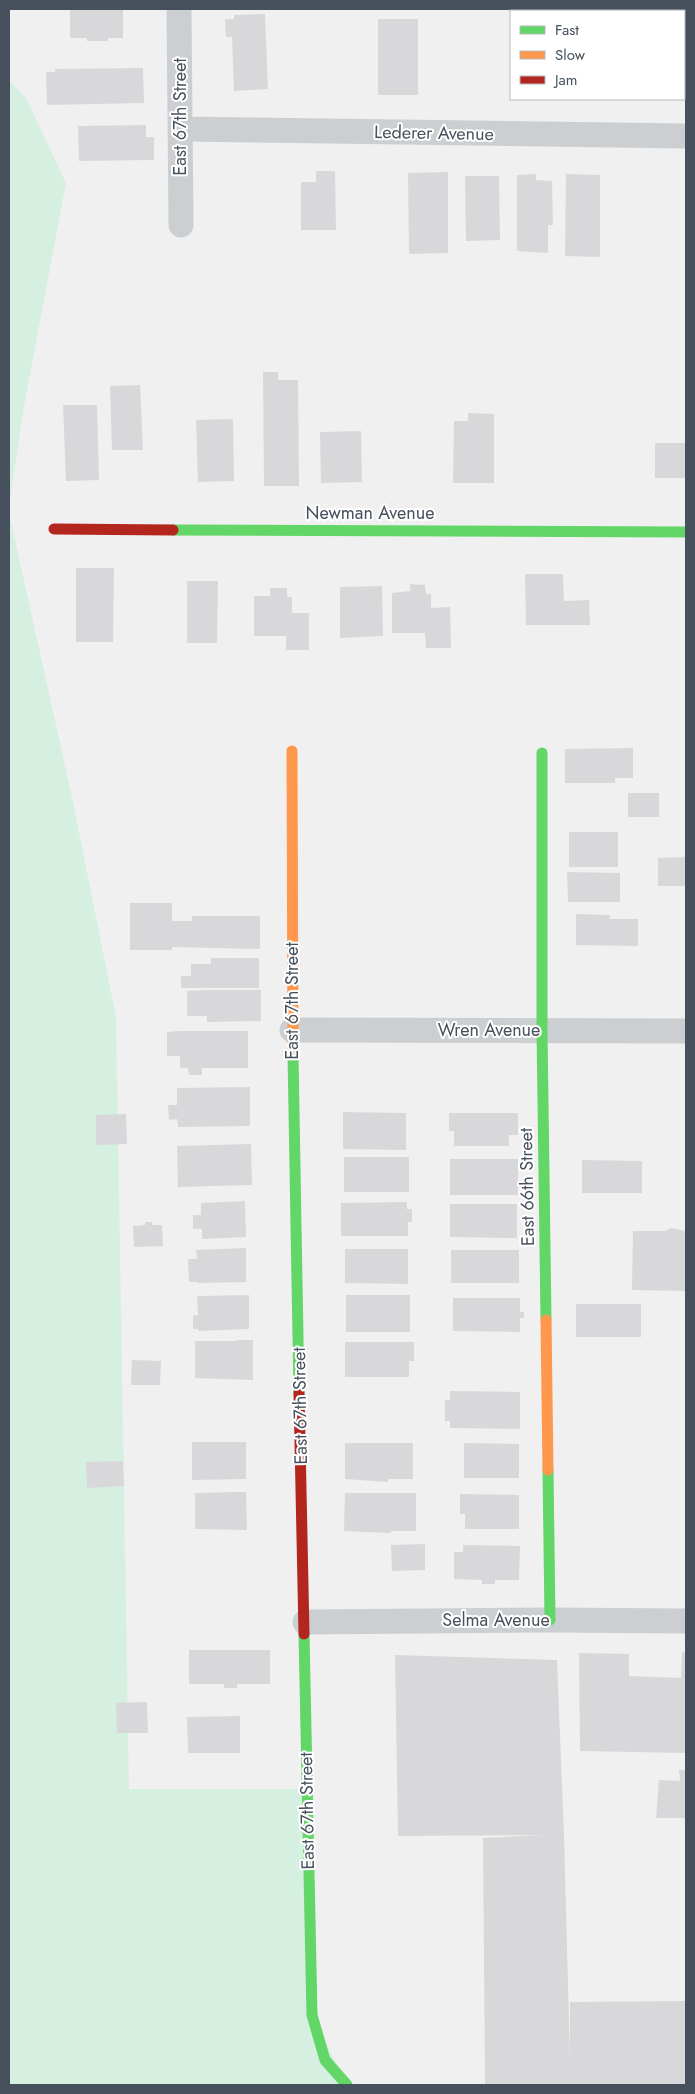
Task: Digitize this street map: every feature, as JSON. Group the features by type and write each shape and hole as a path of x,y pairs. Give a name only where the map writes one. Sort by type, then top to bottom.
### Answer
{"street":[{"name":"East 67th Street","path":"179,9 181,225"},
{"name":"Lederer Avenue","path":"181,129 686,136"},
{"name":"Newman Avenue","path":"54,528 686,532"},
{"name":"East 67th Street","path":"292,751 292,1030 312,2015 325,2060 347,2085"},
{"name":"East 66th Street","path":"542,753 542,1030 550,1620"},
{"name":"Wren Avenue","path":"292,1030 686,1031"},
{"name":"Selma Avenue","path":"305,1622 686,1621"}],"green space":[{"path":"9,81 26,98 66,183 24,406 9,505"},
{"path":"9,513 72,797 116,1017 129,1789 307,1789 312,2015 347,2085 9,2085"}],"building":[{"path":"70,9 123,9 123,38 108,38 108,41 87,41 87,38 70,38"},
{"path":"265,14 268,89 234,91 232,37 226,37 225,19 234,19 234,15"},
{"path":"378,19 418,19 418,95 378,95"},
{"path":"143,68 144,103 47,105 46,72 55,72 55,69"},
{"path":"146,125 146,137 154,137 154,160 79,161 78,126"},
{"path":"316,171 335,171 336,230 301,230 301,182 316,182"},
{"path":"448,172 448,253 409,254 408,173"},
{"path":"536,174 536,180 552,181 553,225 548,225 548,253 517,251 517,175"},
{"path":"566,174 600,175 600,257 565,256"},
{"path":"465,176 499,176 500,240 466,241"},
{"path":"263,372 278,372 278,380 298,380 299,486 264,486"},
{"path":"140,385 143,450 112,450 110,386"},
{"path":"63,405 97,405 99,480 66,481"},
{"path":"468,413 494,414 494,483 453,483 454,421 468,421"},
{"path":"233,419 234,481 198,482 196,420"},
{"path":"361,431 362,482 321,483 320,432"},
{"path":"655,443 686,443 686,478 655,478"},
{"path":"76,568 114,568 113,642 76,642"},
{"path":"525,574 563,574 564,601 589,600 590,625 526,625"},
{"path":"187,581 218,581 217,643 187,643"},
{"path":"410,584 425,585 426,594 431,594 431,608 450,607 451,648 426,648 425,633 392,633 392,593 410,591"},
{"path":"382,586 383,636 340,638 340,587"},
{"path":"270,588 287,588 287,597 292,597 292,613 309,613 309,650 286,650 286,636 254,636 254,596 270,596"},
{"path":"633,748 633,778 615,778 615,783 565,783 565,749"},
{"path":"628,793 659,793 659,817 628,817"},
{"path":"569,832 618,832 618,867 569,867"},
{"path":"686,857 686,886 658,886 658,858"},
{"path":"567,872 620,873 620,902 568,902"},
{"path":"130,903 172,903 172,921 192,921 192,916 260,916 260,949 172,947 172,950 130,950"},
{"path":"576,914 610,915 610,919 638,919 638,946 576,945"},
{"path":"211,958 259,958 259,988 181,988 181,976 191,976 191,964 211,964"},
{"path":"261,990 261,1021 207,1022 207,1016 187,1016 187,991"},
{"path":"248,1031 248,1068 202,1068 202,1075 189,1075 188,1068 180,1068 180,1056 167,1056 167,1032"},
{"path":"250,1087 250,1126 178,1127 177,1119 169,1120 168,1105 177,1105 177,1088"},
{"path":"343,1112 406,1113 406,1150 343,1149"},
{"path":"449,1113 518,1113 518,1135 509,1135 509,1146 454,1146 454,1131 449,1131"},
{"path":"126,1114 127,1144 96,1145 96,1115"},
{"path":"251,1144 252,1185 178,1187 177,1146"},
{"path":"344,1157 409,1157 409,1192 344,1192"},
{"path":"450,1159 518,1159 518,1195 450,1195"},
{"path":"582,1160 642,1161 642,1193 582,1193"},
{"path":"245,1201 246,1237 202,1239 202,1229 193,1229 193,1215 201,1215 201,1203"},
{"path":"407,1202 407,1209 412,1209 412,1222 408,1222 408,1236 341,1236 341,1203"},
{"path":"450,1204 517,1204 517,1238 450,1237"},
{"path":"145,1222 152,1222 152,1225 162,1225 163,1246 134,1247 133,1226 145,1225"},
{"path":"671,1228 685,1231 685,1291 632,1290 633,1231 665,1231"},
{"path":"246,1248 246,1282 189,1282 188,1259 197,1259 196,1250"},
{"path":"345,1249 408,1249 408,1284 345,1283"},
{"path":"451,1250 519,1250 519,1283 451,1283"},
{"path":"249,1295 249,1329 198,1331 198,1329 193,1329 193,1316 198,1315 197,1296"},
{"path":"346,1295 410,1295 410,1332 346,1332"},
{"path":"453,1298 520,1298 520,1312 524,1312 524,1318 520,1318 520,1332 453,1331"},
{"path":"576,1304 641,1304 641,1337 576,1337"},
{"path":"253,1340 253,1380 195,1378 195,1341"},
{"path":"345,1342 414,1342 414,1361 409,1361 409,1377 345,1377"},
{"path":"132,1360 161,1361 160,1385 131,1385"},
{"path":"450,1391 520,1392 520,1429 450,1428 450,1421 445,1421 445,1400 450,1400"},
{"path":"192,1442 246,1442 246,1479 192,1480"},
{"path":"345,1443 413,1443 413,1479 388,1479 388,1482 345,1479"},
{"path":"464,1443 519,1444 519,1478 464,1478"},
{"path":"123,1461 124,1486 87,1488 86,1462"},
{"path":"246,1492 247,1530 195,1529 195,1493"},
{"path":"345,1493 416,1493 416,1531 391,1531 391,1533 344,1531"},
{"path":"460,1494 519,1495 519,1529 465,1529 465,1514 460,1514"},
{"path":"425,1544 425,1570 392,1571 391,1545"},
{"path":"463,1545 520,1546 519,1580 495,1580 495,1584 482,1584 482,1580 454,1579 454,1552 463,1552"},
{"path":"189,1650 270,1650 270,1684 237,1684 237,1688 224,1688 224,1684 189,1684"},
{"path":"682,1652 686,1653 686,1753 580,1751 579,1653 629,1654 629,1676 681,1678"},
{"path":"395,1655 557,1660 570,2058 570,2002 686,2001 686,2084 485,2084 483,1838 545,1835 398,1836"},
{"path":"147,1702 148,1733 117,1733 116,1703"},
{"path":"240,1716 240,1753 188,1753 187,1717"},
{"path":"679,1770 686,1770 686,1818 656,1818 659,1780 680,1781"}],"traffic: fast":[{"path":"173,530 686,532"},
{"path":"542,753 542,1030 546,1320"},
{"path":"293,1055 299,1393"},
{"path":"548,1470 550,1620"},
{"path":"304,1634 312,2015 325,2060 347,2085"}],"traffic: slow":[{"path":"292,751 293,1055"},
{"path":"546,1320 548,1470"}],"traffic: jam":[{"path":"54,529 173,530"},
{"path":"299,1393 304,1634"}]}
